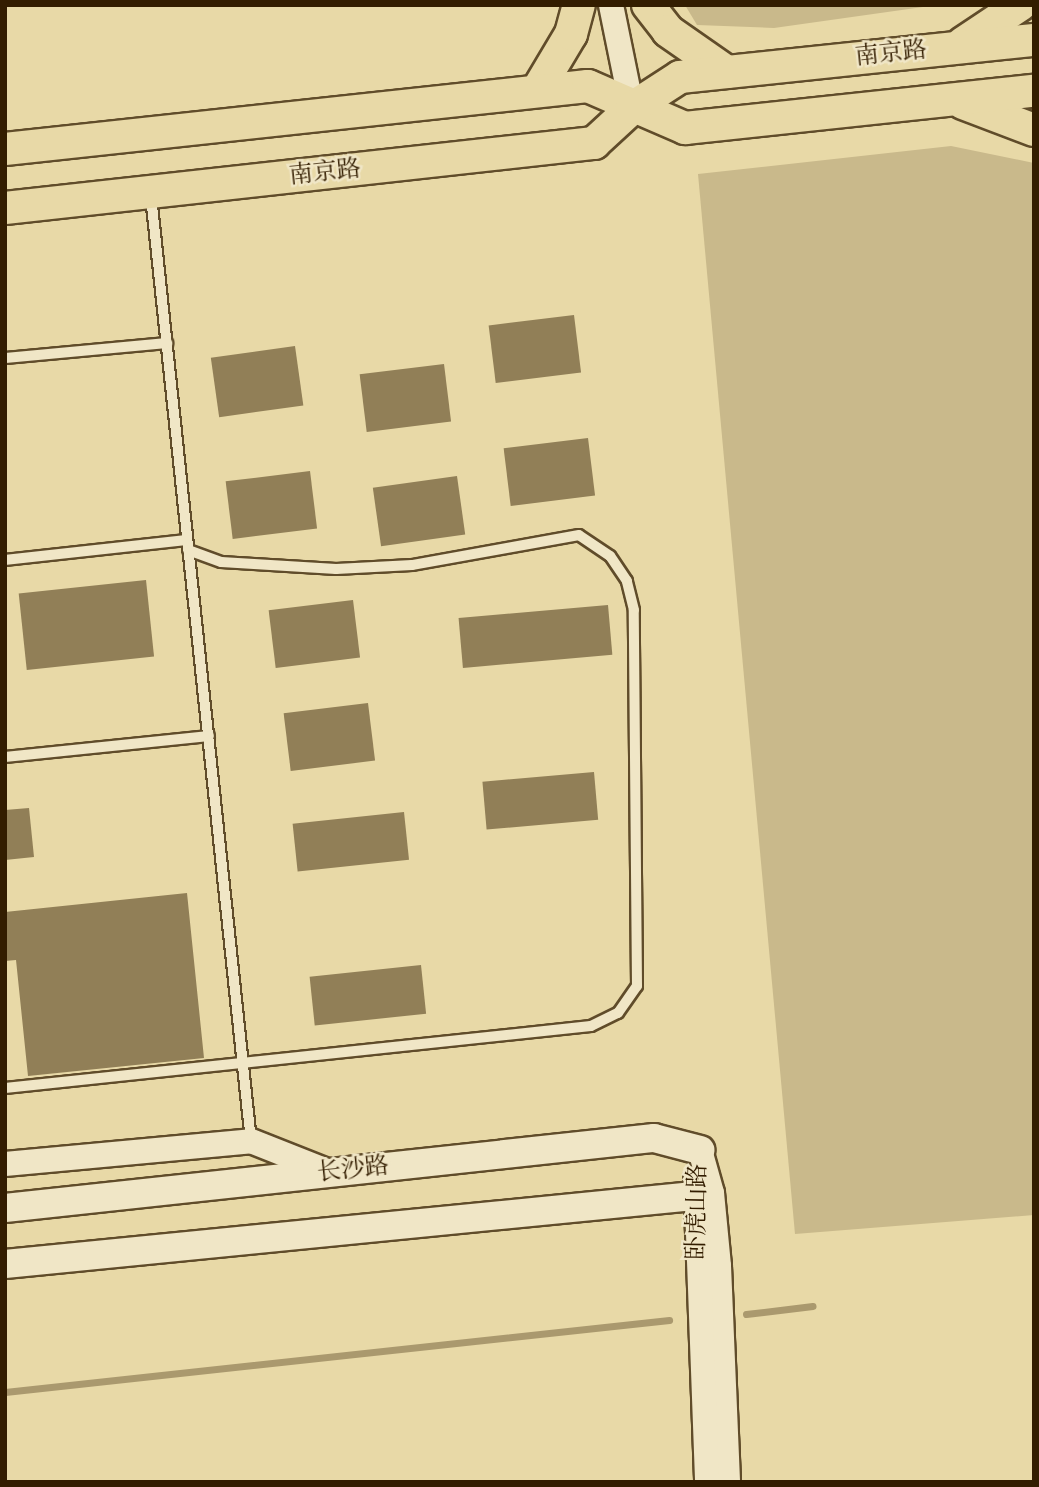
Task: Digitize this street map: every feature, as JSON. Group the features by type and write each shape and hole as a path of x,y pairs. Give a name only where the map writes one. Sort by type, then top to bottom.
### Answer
{"main road":[{"path":"537,91 571,34 579,5"},
{"path":"648,5 668,31 727,72"},
{"path":"957,47 1020,5"},
{"name":"南京路","path":"5,208 594,143 632,108 680,77 1034,40"},
{"name":"南京路","path":"5,149 588,86 632,108 685,128 1034,91"},
{"path":"951,99 1034,130"},
{"name":"长沙路","path":"5,1208 654,1138 700,1150"},
{"path":"5,1264 694,1196"}],"street":[{"path":"611,5 632,108"},
{"path":"5,1164 251,1141 332,1173"},
{"name":"卧虎山路","path":"700,1150 694,1196 707,1482"},
{"name":"卧虎山路","path":"700,1150 712,1193 719,1265 728,1482"}],"lane":[{"path":"151,192 251,1141"},
{"path":"5,358 167,342"},
{"path":"5,560 187,545 221,562 336,569 412,565 579,535 610,556 627,581 634,610 637,986 618,1013 591,1026 244,1060 5,1088"},
{"path":"5,757 209,736"}],"shaded area":[{"path":"685,5 937,5 774,28 697,25"},
{"path":"951,146 1034,163 1034,1215 795,1234 698,174"}],"building":[{"path":"574,315 581,373 496,383 489,325"},
{"path":"295,346 303,405 219,417 211,358"},
{"path":"444,364 451,422 367,432 360,374"},
{"path":"588,438 595,496 511,506 504,448"},
{"path":"310,471 317,529 233,539 226,481"},
{"path":"457,476 465,534 381,546 373,488"},
{"path":"146,580 154,657 27,670 19,593"},
{"path":"353,600 360,658 276,668 269,610"},
{"path":"608,605 612,655 463,668 459,618"},
{"path":"368,703 375,761 291,771 284,713"},
{"path":"594,772 598,820 487,830 482,782"},
{"path":"29,808 34,857 5,860 5,810"},
{"path":"404,812 409,860 298,871 293,824"},
{"path":"187,893 204,1058 28,1076 16,960 5,961 5,912"},
{"path":"421,965 426,1014 315,1025 310,977"}],"waterway":[{"path":"746,1314 813,1306"},
{"path":"5,1392 669,1320"}]}
